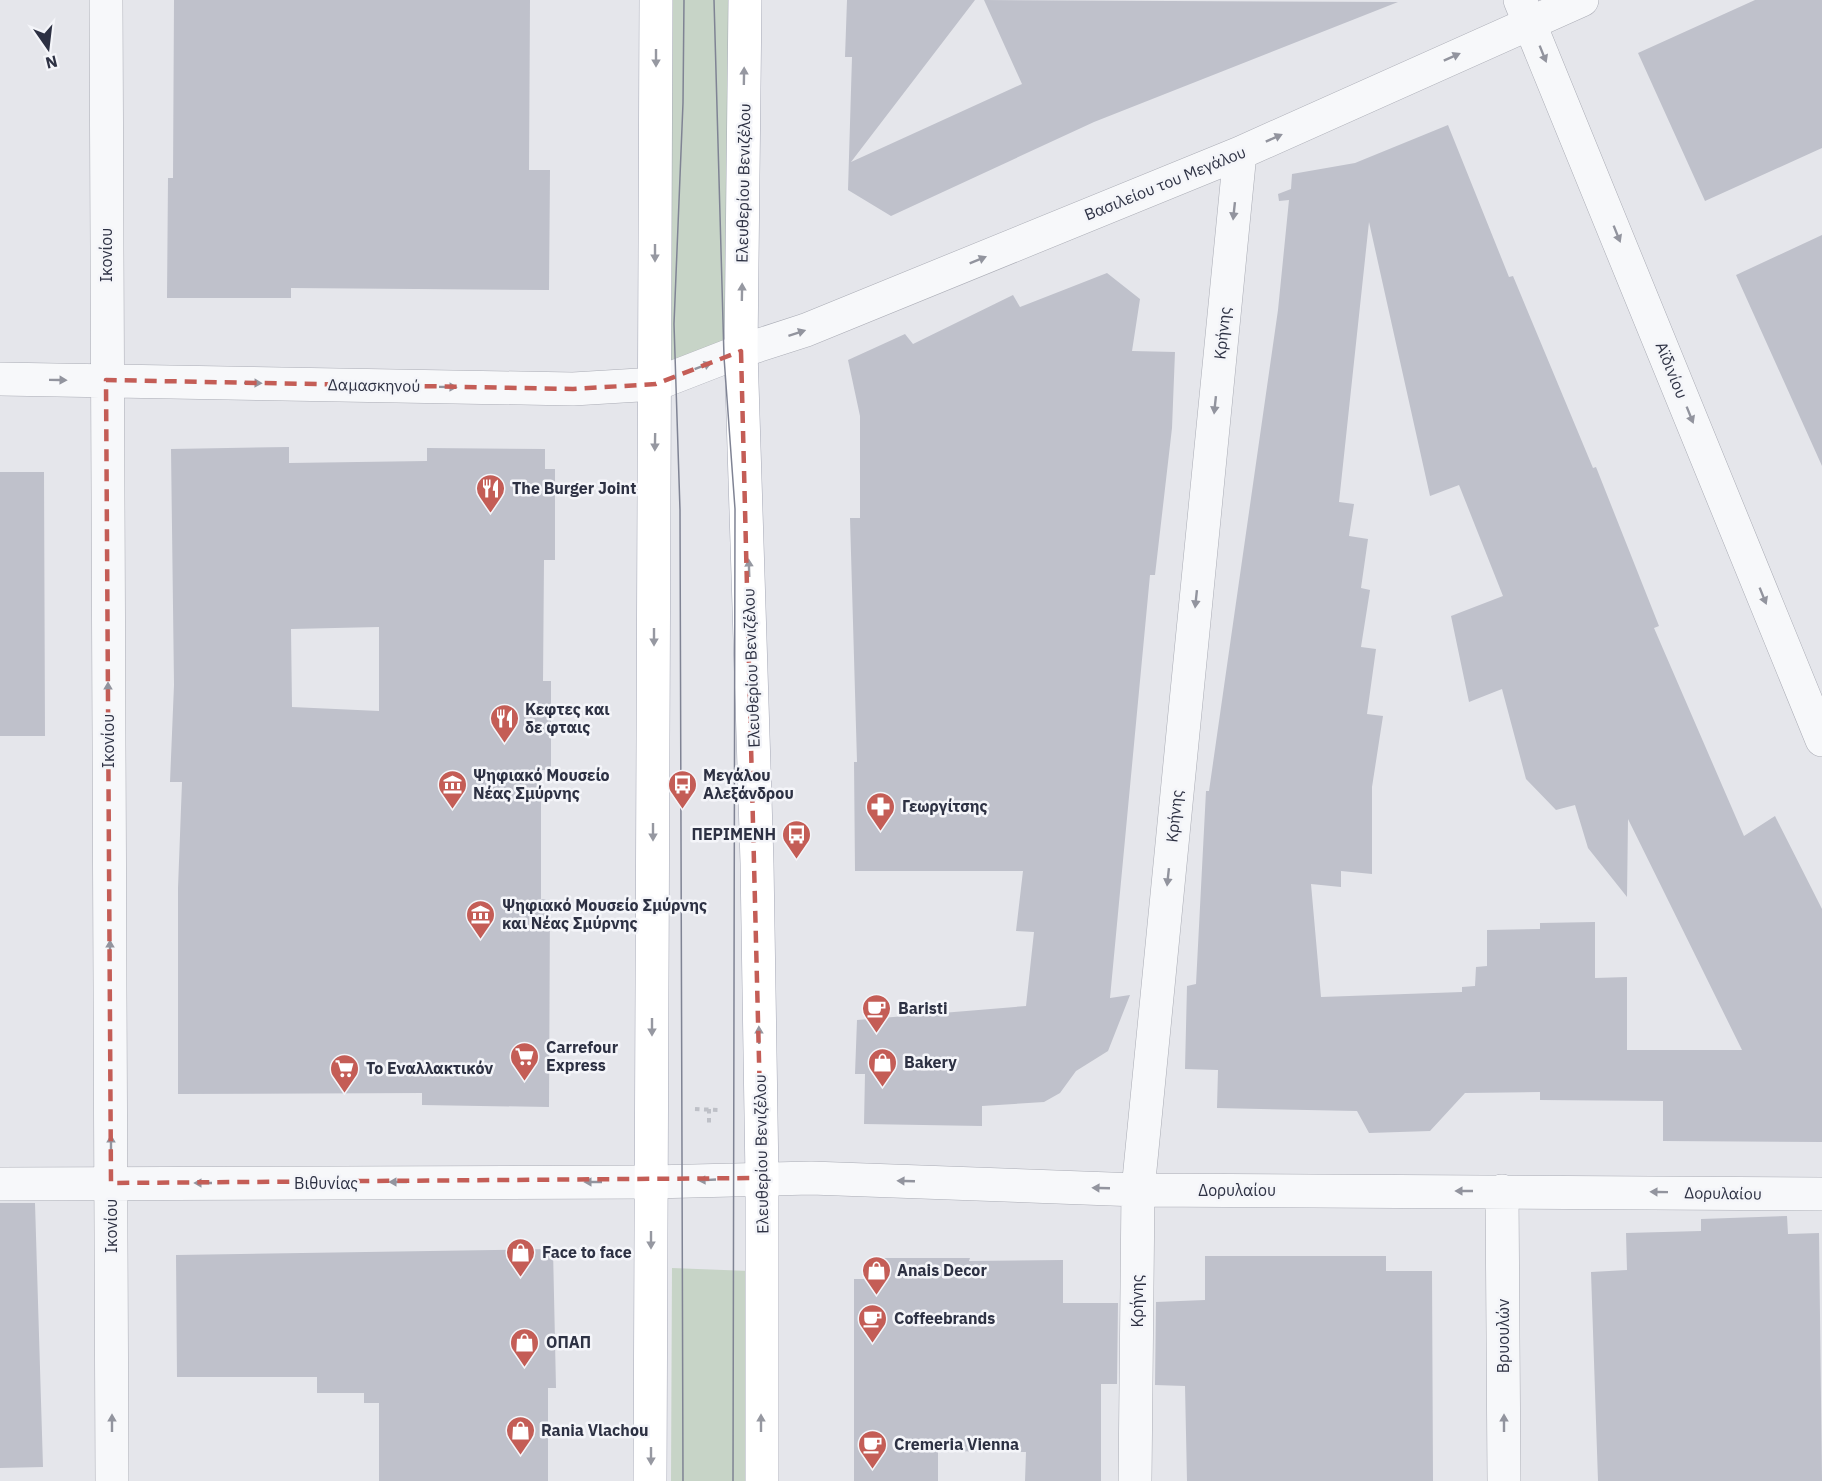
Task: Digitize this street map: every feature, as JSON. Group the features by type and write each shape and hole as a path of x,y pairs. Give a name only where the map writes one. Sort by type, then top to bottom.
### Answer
{"main road":[{"path":"651,1481 656,0"},
{"name":"Ελευθερίου Βενιζέλου","path":"745,0 741,351 757,862 762,1178 762,1481"}],"street":[{"name":"Ικονίου","path":"106,0 112,1481"},
{"name":"Βασιλείου του Μεγάλου","path":"741,351 806,330 1240,153 1526,11 1582,0"},
{"name":"Αϊδινίου","path":"1526,11 1822,740"},
{"name":"Κρήνης","path":"1136,1481 1138,1190 1240,153"},
{"name":"Δαμασκηνού","path":"0,379 573,389 656,384 741,351"},
{"name":"Δορυλαίου","path":"651,1182 762,1178 1138,1190 1822,1194"},
{"name":"Βιθυνίας","path":"0,1184 651,1182"},
{"name":"Βρυουλών","path":"1502,1191 1504,1481"}],"path":[{"path":"693,1109 725,1110"},
{"path":"709,1109 709,1126"}],"highlighted area":[{"path":"741,351 762,1178 111,1183 106,380 573,389 656,384"}],"green space":[{"path":"665,0 739,0 732,341 663,372"},
{"path":"672,1268 749,1271 748,1481 671,1481"}],"building":[{"path":"174,0 530,0 529,170 550,170 549,290 291,288 291,298 167,298 168,178 173,178"},
{"path":"847,0 975,0 851,162 1022,84 984,0 1398,2 1094,122 891,216 848,190 852,57 845,57"},
{"path":"1755,0 1822,0 1822,148 1705,201 1638,53"},
{"path":"1448,125 1509,277 1513,276 1593,468 1596,467 1659,626 1654,628 1744,836 1775,816 1822,909 1822,1142 1663,1141 1663,1101 1540,1100 1540,1092 1465,1093 1430,1131 1369,1133 1357,1111 1217,1108 1218,1070 1185,1069 1187,986 1196,984 1206,791 1209,791 1278,310 1289,200 1279,201 1278,194 1291,189 1292,174 1355,163","holes":["1369,222 1430,496 1459,485 1503,596 1451,616 1469,702 1502,689 1526,779 1556,810 1575,805 1588,848 1627,897 1628,819 1742,1050 1627,1050 1627,977 1595,978 1595,922 1540,923 1540,929 1487,930 1487,966 1476,967 1475,986 1462,987 1462,992 1321,997 1311,884 1341,887 1341,871 1372,874 1372,787 1383,716 1367,714 1376,649 1361,647 1370,590 1361,588 1368,539 1349,536 1354,504 1339,502"]},
{"path":"1822,235 1822,466 1736,275"},
{"path":"1107,273 1140,299 1132,351 1175,352 1172,428 1155,575 1150,575 1110,998 1130,995 1108,1051 1076,1071 1060,1093 1044,1102 982,1106 982,1126 864,1124 865,1074 855,1074 857,1020 1026,1006 1034,932 1016,931 1023,871 855,871 854,762 857,762 850,518 860,518 860,416 848,360 905,334 913,344 1013,295 1020,307"},
{"path":"289,447 289,463 427,461 427,448 545,449 545,469 555,469 555,560 544,560 543,681 551,681 551,770 541,770 541,899 550,900 549,1107 422,1105 422,1093 178,1094 178,888 182,782 170,782 174,685 171,449","holes":["379,627 379,711 292,707 291,629"]},
{"path":"0,472 44,472 45,736 0,736"},
{"path":"0,1203 35,1203 43,1467 0,1468"},
{"path":"1787,1216 1788,1234 1819,1233 1822,1481 1598,1481 1591,1272 1627,1270 1626,1233 1701,1231 1701,1219"},
{"path":"553,1249 556,1388 548,1388 548,1481 379,1481 379,1403 364,1403 364,1393 317,1393 317,1377 177,1377 176,1255"},
{"path":"1205,1256 1386,1256 1386,1271 1432,1271 1433,1481 1187,1481 1185,1386 1155,1385 1156,1302 1205,1300"},
{"path":"871,1258 970,1258 969,1261 1063,1260 1063,1303 1118,1303 1117,1384 1101,1384 1101,1481 1025,1481 1026,1452 938,1451 938,1481 854,1481 854,1279 871,1279"}],"tram line":[{"path":"683,1481 680,510 674,324 683,103 684,0"},
{"path":"714,0 724,357 735,509 733,1481"}],"place":[{"name":"The Burger Joint","path":"491,514"},
{"name":"Κεφτες και δε φταις","path":"504,744"},
{"name":"Ψηφιακό Μουσείο Νέας Σμύρνης","path":"452,810"},
{"name":"Μεγάλου Αλεξάνδρου","path":"682,810"},
{"name":"Γεωργίτσης","path":"881,832"},
{"name":"ΠΕΡΙΜΕΝΗ","path":"797,860"},
{"name":"Ψηφιακό Μουσείο Σμύρνης και Νέας Σμύρνης","path":"481,940"},
{"name":"Baristi","path":"877,1034"},
{"name":"Carrefour Express","path":"525,1082"},
{"name":"Bakery","path":"883,1088"},
{"name":"Το Εναλλακτικόν","path":"345,1094"},
{"name":"Face to face","path":"521,1278"},
{"name":"Anais Decor","path":"876,1296"},
{"name":"Coffeebrands","path":"873,1344"},
{"name":"ΟΠΑΠ","path":"525,1368"},
{"name":"Rania Vlachou","path":"520,1456"},
{"name":"Cremeria Vienna","path":"873,1470"}]}
